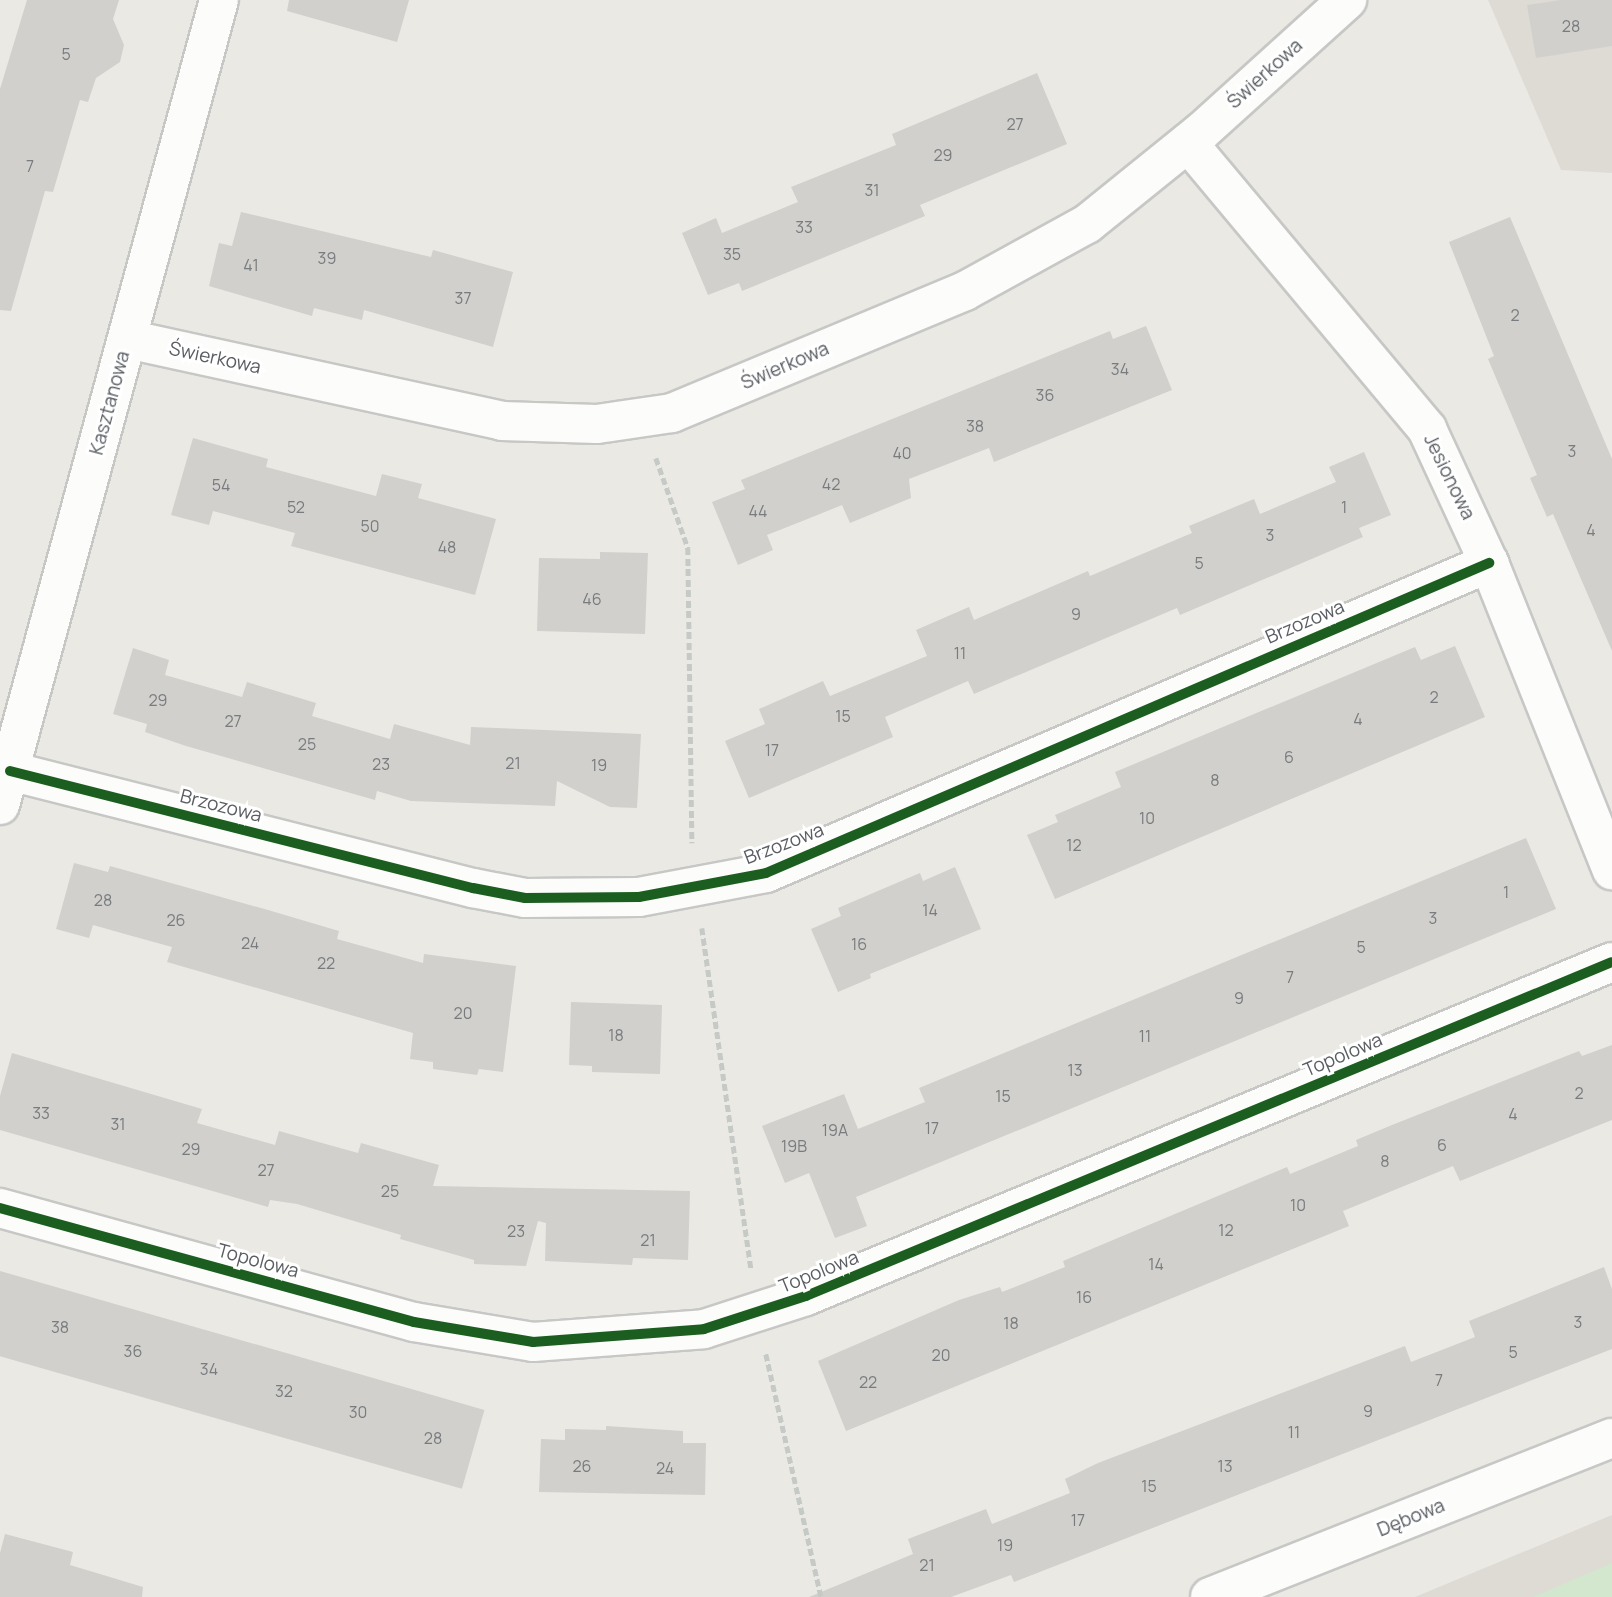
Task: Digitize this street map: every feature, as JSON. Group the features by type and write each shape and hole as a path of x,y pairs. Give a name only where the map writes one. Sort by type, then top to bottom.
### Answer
{"street":[{"name":"Kasztanowa","path":"5,788 219,0"},
{"name":"Świerkowa","path":"127,339 502,421 553,425 642,421 672,414 1006,270 1087,224 1188,143 1347,0"},
{"name":"Jesionowa","path":"1188,143 1427,429 1489,563 1612,870"},
{"name":"Brzozowa","path":"5,788 525,898 639,897 766,873 1489,563"},
{"name":"Topolowa","path":"0,1208 414,1322 533,1342 650,1336 757,1316 1612,962"},
{"name":"Dębowa","path":"1210,1597 1612,1438"}],"path":[{"path":"642,421 688,548 686,658 697,887 757,1316 821,1597"}],"shaded area":[{"path":"1488,0 1612,0 1612,173 1561,170"},
{"path":"1612,1515 1612,1597 1415,1597"}],"green space":[{"path":"1612,1563 1612,1597 1533,1597"}],"building":[{"path":"27,0 119,0 113,19 124,45 120,62 96,78 88,102 80,100 53,192 45,191 11,311 0,310 0,89"},
{"path":"289,0 409,0 397,42 287,11"},
{"path":"1561,0 1612,0 1612,46 1536,58 1527,5"},
{"path":"1037,73 1067,144 920,205 925,216 742,291 739,283 708,295 682,233 716,218 722,233 798,202 791,187 896,145 892,134"},
{"path":"241,212 431,257 433,250 513,272 493,347 364,310 362,320 314,308 312,316 209,286 219,243 232,246"},
{"path":"1510,217 1612,459 1612,651 1553,514 1547,517 1530,478 1537,475 1488,359 1494,356 1449,242"},
{"path":"1146,326 1172,390 994,462 989,448 909,479 911,498 850,523 842,505 767,535 773,550 738,565 712,502 745,489 741,480 1110,331 1113,339"},
{"path":"193,438 268,459 266,467 376,496 382,474 422,484 418,498 496,519 475,595 291,546 295,533 213,511 209,525 171,515"},
{"path":"1364,452 1391,515 1359,528 1363,537 1180,615 1177,608 974,694 968,681 885,717 893,737 749,798 725,741 765,724 759,709 823,681 830,696 927,656 916,630 969,607 974,620 1088,571 1090,576 1192,533 1189,526 1254,499 1260,514 1336,482 1329,467"},
{"path":"600,552 648,553 645,634 537,631 539,558 600,559"},
{"path":"1455,646 1485,717 1055,899 1027,835 1058,822 1055,815 1121,787 1115,772 1415,647 1421,660"},
{"path":"133,648 169,660 165,675 242,697 247,682 316,703 312,716 390,739 394,724 470,745 471,727 641,734 637,808 610,807 557,781 555,806 411,801 377,791 375,800 186,746 145,732 147,724 113,714"},
{"path":"1526,838 1556,909 856,1197 867,1226 835,1238 809,1173 785,1183 762,1126 844,1094 858,1129 925,1102 919,1088"},
{"path":"74,863 108,872 110,866 268,910 339,931 337,939 423,963 424,954 516,966 503,1072 479,1069 477,1075 433,1069 433,1062 410,1059 413,1033 167,962 172,947 93,925 89,938 56,929"},
{"path":"955,867 981,929 870,974 871,978 838,992 811,929 841,916 838,908 920,873 923,881"},
{"path":"571,1002 662,1005 660,1074 592,1072 592,1066 569,1065"},
{"path":"1612,1045 1612,1120 1460,1181 1453,1166 1343,1211 1349,1226 846,1431 818,1361 959,1300 1000,1287 1002,1292 1065,1267 1063,1261 1287,1167 1290,1174 1358,1146 1356,1140 1392,1125 1579,1051 1582,1056"},
{"path":"12,1053 202,1109 197,1123 275,1145 279,1131 358,1153 361,1143 439,1165 433,1186 690,1191 688,1260 633,1258 632,1265 545,1261 546,1223 538,1221 526,1266 474,1264 474,1260 400,1239 401,1235 297,1204 270,1200 268,1207 0,1130 0,1096"},
{"path":"1604,1267 1612,1289 1612,1349 1014,1582 1011,1575 951,1597 809,1597 913,1554 908,1539 986,1509 992,1524 1070,1493 1065,1479 1098,1463 1405,1346 1411,1362 1475,1337 1469,1321"},
{"path":"0,1271 484,1410 462,1489 0,1356"},
{"path":"606,1426 683,1431 683,1443 706,1443 705,1495 539,1492 541,1439 565,1440 565,1429 606,1430"},
{"path":"5,1534 73,1552 70,1565 143,1587 142,1597 0,1597 0,1553"}],"cycle path":[{"path":"10,771 473,888 525,898 639,897 766,873 1489,563"},
{"path":"0,1208 414,1322 533,1342 704,1329 806,1296 1612,962"}]}
